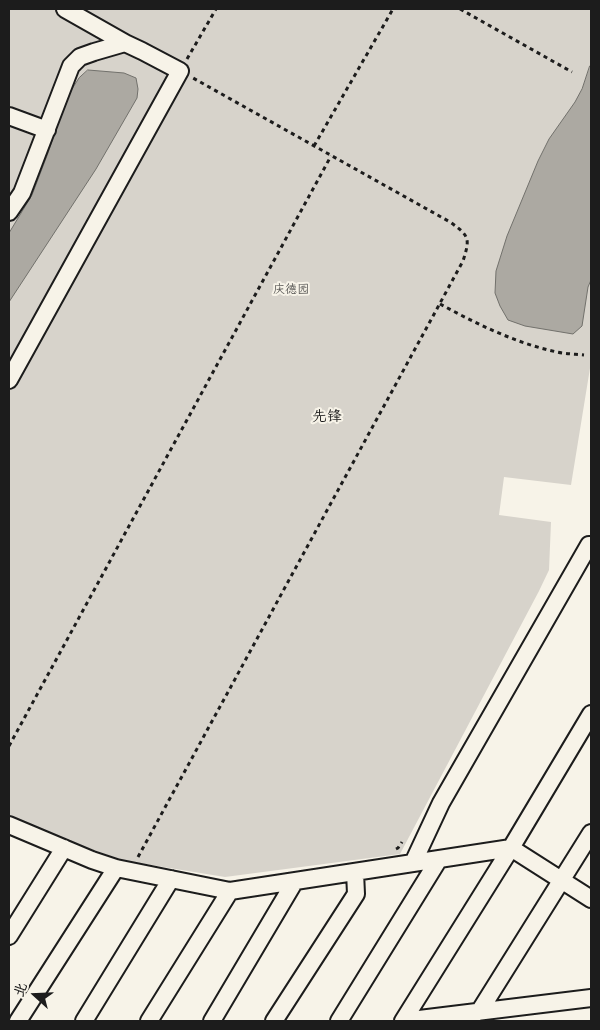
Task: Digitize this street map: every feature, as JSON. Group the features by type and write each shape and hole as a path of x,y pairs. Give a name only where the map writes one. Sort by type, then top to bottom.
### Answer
{"street":[{"path":"9,380 180,71 65,9"},
{"path":"9,212 22,192 71,66 80,57 125,43"},
{"path":"9,116 47,130"},
{"path":"413,863 441,803 589,545 591,546"},
{"path":"403,1021 511,848 585,736 591,714"},
{"path":"9,825 92,860 116,868 230,891 511,848 591,898"},
{"path":"479,1012 591,833"},
{"path":"9,936 64,848"},
{"path":"339,1021 439,858"},
{"path":"18,1021 116,868"},
{"path":"274,1021 356,894 355,872"},
{"path":"84,1021 171,879"},
{"path":"212,1021 295,881"},
{"path":"149,1021 230,891"},
{"path":"403,1021 587,998 591,984"}],"path":[{"path":"137,858 463,262 468,247 468,240 462,230 450,222 180,71 216,9"},
{"path":"314,146 393,9"},
{"path":"460,9 572,72"},
{"path":"9,746 331,156"},
{"path":"440,304 471,321 511,339 557,352 584,355"},
{"path":"389,850 398,848 402,842"},
{"path":"130,856 146,859"}],"green space":[{"name":"庆德园","path":"9,9 591,9 591,362 571,485 504,477 499,515 551,522 549,570 400,854 225,877 120,860 9,818"}],"shaded area":[{"path":"590,66 591,280 588,287 582,326 573,334 525,326 508,320 495,293 496,271 507,236 538,161 549,139 575,102"},
{"path":"88,70 124,73 136,78 137,98 96,169 9,302 9,233 32,195 70,92 79,78"}],"district":[{"name":"先锋","path":"327,418"}]}
